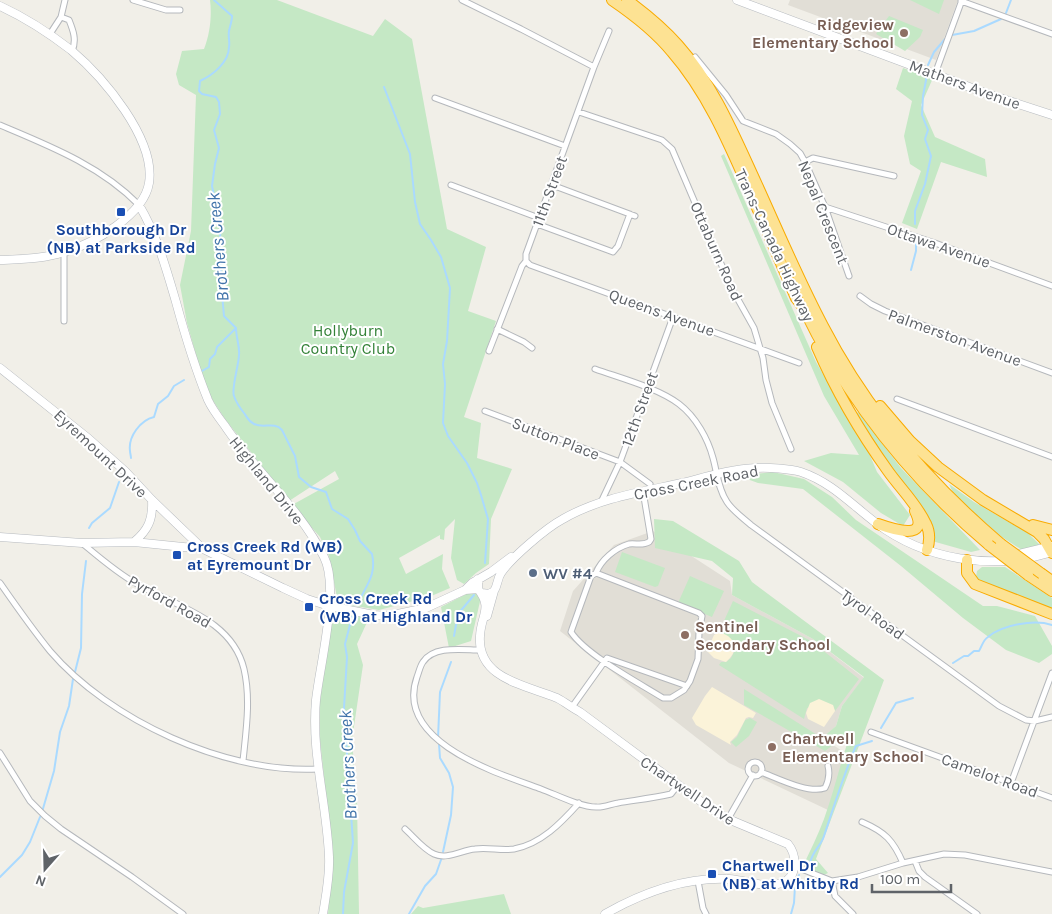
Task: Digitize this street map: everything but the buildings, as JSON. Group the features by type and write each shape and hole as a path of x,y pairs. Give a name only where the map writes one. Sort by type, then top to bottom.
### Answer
{"highway":[{"name":"Trans-Canada Highway","path":"612,0 660,39 682,64 700,90 730,146 796,298 803,307 846,385 882,434 935,495 988,545 1052,591"},
{"name":"Trans-Canada Highway","path":"628,0 667,33 708,86 731,127 819,319 844,363 889,429 942,489 1002,544 1052,581"},
{"path":"797,273 858,377 896,426 953,479 983,500 1041,535 1051,550"},
{"path":"796,298 838,391 868,441 918,510 927,526 929,538 927,550"},
{"path":"878,524 895,531 905,532 916,528 917,516 900,487"},
{"path":"1016,519 1052,530"},
{"path":"967,560 967,573 975,584 1052,614"}],"street":[{"path":"50,34 61,17 65,0"},
{"path":"133,0 166,10 180,10"},
{"path":"462,0 594,67"},
{"name":"Mathers Avenue","path":"737,0 935,74 1052,115"},
{"path":"935,74 962,1 1052,34"},
{"path":"0,6 21,16 50,34 72,51 90,68 115,97 136,127 142,140 147,155 149,183 145,196 139,205 124,220 94,240 64,252 31,258 0,260"},
{"path":"61,17 69,20 73,30 75,44 72,51"},
{"name":"11th Street","path":"489,350 522,266 526,261 526,254 609,30"},
{"name":"Nepal Crescent","path":"695,57 726,95 743,121 776,134 790,144 805,162 825,207 849,276"},
{"path":"435,98 565,146"},
{"name":"Ottaburn Road","path":"579,112 662,140 672,149 732,287 754,328 772,403 791,449"},
{"path":"0,125 87,164 128,193 139,205"},
{"path":"805,162 814,158 894,176"},
{"path":"452,185 613,252 618,246 632,215 552,185"},
{"name":"Highland Drive","path":"139,205 161,250 191,354 209,403 235,441 314,538 326,559 331,592 316,701 318,769 326,820 329,858 324,914"},
{"name":"Ottawa Avenue","path":"825,207 936,243 1052,286"},
{"path":"64,252 64,321"},
{"name":"Queens Avenue","path":"526,261 530,265 799,363"},
{"name":"Palmerston Avenue","path":"860,296 885,311 1052,373"},
{"name":"12th Street","path":"602,500 620,462 673,317"},
{"path":"497,329 532,348"},
{"name":"Eyremount Drive","path":"0,368 89,439 135,480 152,500 150,523 144,534 134,542"},
{"name":"Tyrol Road","path":"595,369 646,388 679,404 694,419 705,437 726,501 734,511 752,525 999,706 1020,718 1035,720 1052,717"},
{"path":"897,399 1052,457"},
{"name":"Sutton Place","path":"486,411 620,462 650,484"},
{"name":"Cross Creek Road","path":"486,574 518,554 562,519 602,500 717,474 756,468 798,471 814,478 834,489 878,524 898,537 927,550 967,560 987,561 1018,560 1051,550"},
{"path":"596,573 699,612 702,616 699,632 698,659 687,686 671,698 663,698 604,661 575,638 571,632 592,576 596,573 602,562 616,550 630,544 644,545 649,542 643,491"},
{"path":"152,500 204,549 291,591 329,606 388,616 426,608 465,590 470,584 486,574 493,576 496,581 491,608 482,624"},
{"path":"0,537 82,542 134,542 204,549"},
{"name":"Pyrford Road","path":"82,542 116,570 138,584 179,604 218,627 232,642 244,668 248,697 243,761"},
{"name":"Cross Creek Road","path":"496,581 518,554"},
{"path":"478,579 480,591 486,601 480,634 480,650 456,649 436,652 423,662 416,680 413,699 420,720 428,731 456,753 494,771 596,808 671,794 678,785"},
{"path":"0,583 50,651 92,690 129,717 158,732 243,761 270,767 304,770 318,769"},
{"path":"465,590 489,594 494,591"},
{"name":"Chartwell Drive","path":"480,650 484,661 502,677 559,699 728,819 788,844 792,849 794,866"},
{"path":"572,707 604,661 609,658 687,686"},
{"path":"1011,783 1052,673"},
{"name":"Camelot Road","path":"871,732 1052,798"},
{"path":"0,753 30,801 44,816 183,914"},
{"path":"753,775 749,768 752,763 760,764 761,772"},
{"path":"761,772 813,790 825,788 830,772 828,766"},
{"path":"753,775 758,775 761,772"},
{"path":"728,819 753,775"},
{"path":"405,829 433,854 439,856 447,856 475,849 513,849 530,844 543,837 570,814 578,803"},
{"path":"862,822 880,830 889,838 903,863"},
{"path":"605,914 626,902 651,892 698,881 730,879 770,885 784,882 792,875 794,866 832,881 867,875 935,855 955,854 1052,872"},
{"path":"915,861 919,871 925,878 977,914"},
{"path":"698,881 706,914"},
{"path":"832,881 834,896 852,914"}],"shaded area":[{"name":"Ridgeview Elementary School","path":"790,0 958,0 936,60 788,5"},
{"name":"Sentinel Secondary School","path":"653,531 730,581 732,595 813,639 864,678 842,706 836,726 823,738 848,755 828,810 729,763 560,631 573,591 614,545"}],"green space":[{"name":"Hollyburn Country Club","path":"210,0 277,0 373,36 385,19 412,39 447,229 486,247 468,311 496,321 464,417 481,423 477,458 512,469 491,519 489,564 464,584 457,580 451,558 455,519 445,529 444,540 440,539 440,535 399,558 406,574 443,554 442,569 450,588 429,597 379,610 338,603 329,556 320,537 292,505 339,479 335,471 289,501 225,419 206,390 187,323 180,285 191,231 196,95 179,85 176,74 182,51 204,49 210,25"},
{"path":"910,0 944,0 939,14"},
{"path":"889,16 923,30 920,37 905,51 876,34"},
{"path":"903,68 933,78 921,105 935,137 985,159 987,177 941,162 917,229 902,223 921,171 910,164 904,136 912,101 896,89"},
{"path":"724,154 816,362 869,453 877,472 910,515 903,526 881,513 843,482 804,461 831,453 859,455 824,396 721,156"},
{"path":"858,412 901,468 980,550 971,552 932,541 887,464 855,415"},
{"path":"773,472 804,479 832,497 856,520 983,606 997,606 1035,616 1052,646 1052,654 1039,663 1006,650 963,618 901,566 803,489 758,483 739,476"},
{"path":"949,484 974,502 1028,533 1039,544 1038,546 1022,550 1002,537 955,497"},
{"path":"654,519 673,521 739,561 752,582 884,680 816,859 828,873 824,875 803,866 824,819 847,744 841,739 825,751 744,705 744,689 822,738 836,726 842,706 864,677 813,639 732,595 733,578 712,561 655,548"},
{"path":"622,552 665,568 658,586 655,587 615,572"},
{"path":"982,567 1005,567 1052,598 1052,612 978,580 976,577 977,571"},
{"path":"690,576 724,591 712,617 678,603"},
{"path":"474,590 481,597 471,641 449,648 441,607"},
{"path":"733,601 811,641 859,679 835,711 833,705 807,708 804,719 719,665 721,662 726,662 731,658 735,650 719,632"},
{"path":"334,612 369,618 357,644 363,665 352,740 357,801 359,914 328,914 332,849 320,740 320,701"},
{"path":"750,718 757,722 749,736 736,747 731,742 737,737 745,720"},
{"path":"504,894 511,914 411,914 418,906 423,908"}],"sand":[{"path":"719,632 729,637 734,644 733,653 726,662 714,658 707,651 714,635"},
{"path":"712,687 756,713 753,718 746,718 737,735 730,742 731,745 696,725 692,718"},
{"path":"819,699 833,705 835,711 824,727 808,719 806,713 810,703"}],"waterway":[{"name":"Brothers Creek","path":"214,0 232,16 228,53 223,63 200,81 199,91 202,94 216,97 219,102 220,114 214,130 219,148 212,186 220,224 221,283 224,316 236,328 239,348 233,393 240,407 252,423 261,426 272,425 282,430 295,456 299,477 311,487 326,492 332,509 348,519 360,541 372,554 372,575 358,604"},
{"path":"1006,13 1011,0"},
{"path":"952,35 974,31 1001,19"},
{"path":"928,65 934,52 945,39"},
{"path":"915,224 915,211 925,184 931,156 925,139 928,130 922,115 927,75"},
{"path":"384,87 410,154 415,202 420,224 441,257 450,288 447,341 443,364 445,384 443,423 448,436 467,463 481,495 488,519 485,563"},
{"path":"911,270 916,251 916,241"},
{"path":"202,371 209,367 210,359 215,354 217,347 236,328"},
{"path":"131,458 130,445 136,429 144,421 154,417 158,404 168,396 174,386 184,380"},
{"path":"89,528 92,523 110,508 119,482"},
{"path":"75,672 81,648 82,594 86,561"},
{"path":"454,636 458,614 474,595"},
{"name":"Brothers Creek","path":"343,914 344,892 353,843 344,708 347,657 345,644 352,617"},
{"path":"953,663 974,651 979,651 986,638 1001,629 1028,623 1052,625"},
{"path":"438,738 440,692 451,662"},
{"path":"42,812 54,771 60,732 69,706 73,679"},
{"path":"881,728 896,703 913,698"},
{"path":"810,863 823,839 856,746 872,741"},
{"path":"439,744 440,758 449,773 453,787 451,815 443,852"},
{"path":"0,877 22,855 30,842 40,817"},
{"path":"409,914 425,886 436,874 442,857"},
{"path":"791,914 795,886 799,875"}],"place":[{"name":"Ridgeview Elementary School","path":"904,33"},
{"name":"Southborough Dr (NB) at Parkside Rd","path":"121,212"},
{"name":"Cross Creek Rd (WB) at Eyremount Dr","path":"177,555"},
{"name":"WV #4","path":"533,573"},
{"name":"Cross Creek Rd (WB) at Highland Dr","path":"309,607"},
{"name":"Sentinel Secondary School","path":"685,635"},
{"name":"Chartwell Elementary School","path":"772,747"},
{"name":"Chartwell Dr (NB) at Whitby Rd","path":"712,874"}]}
